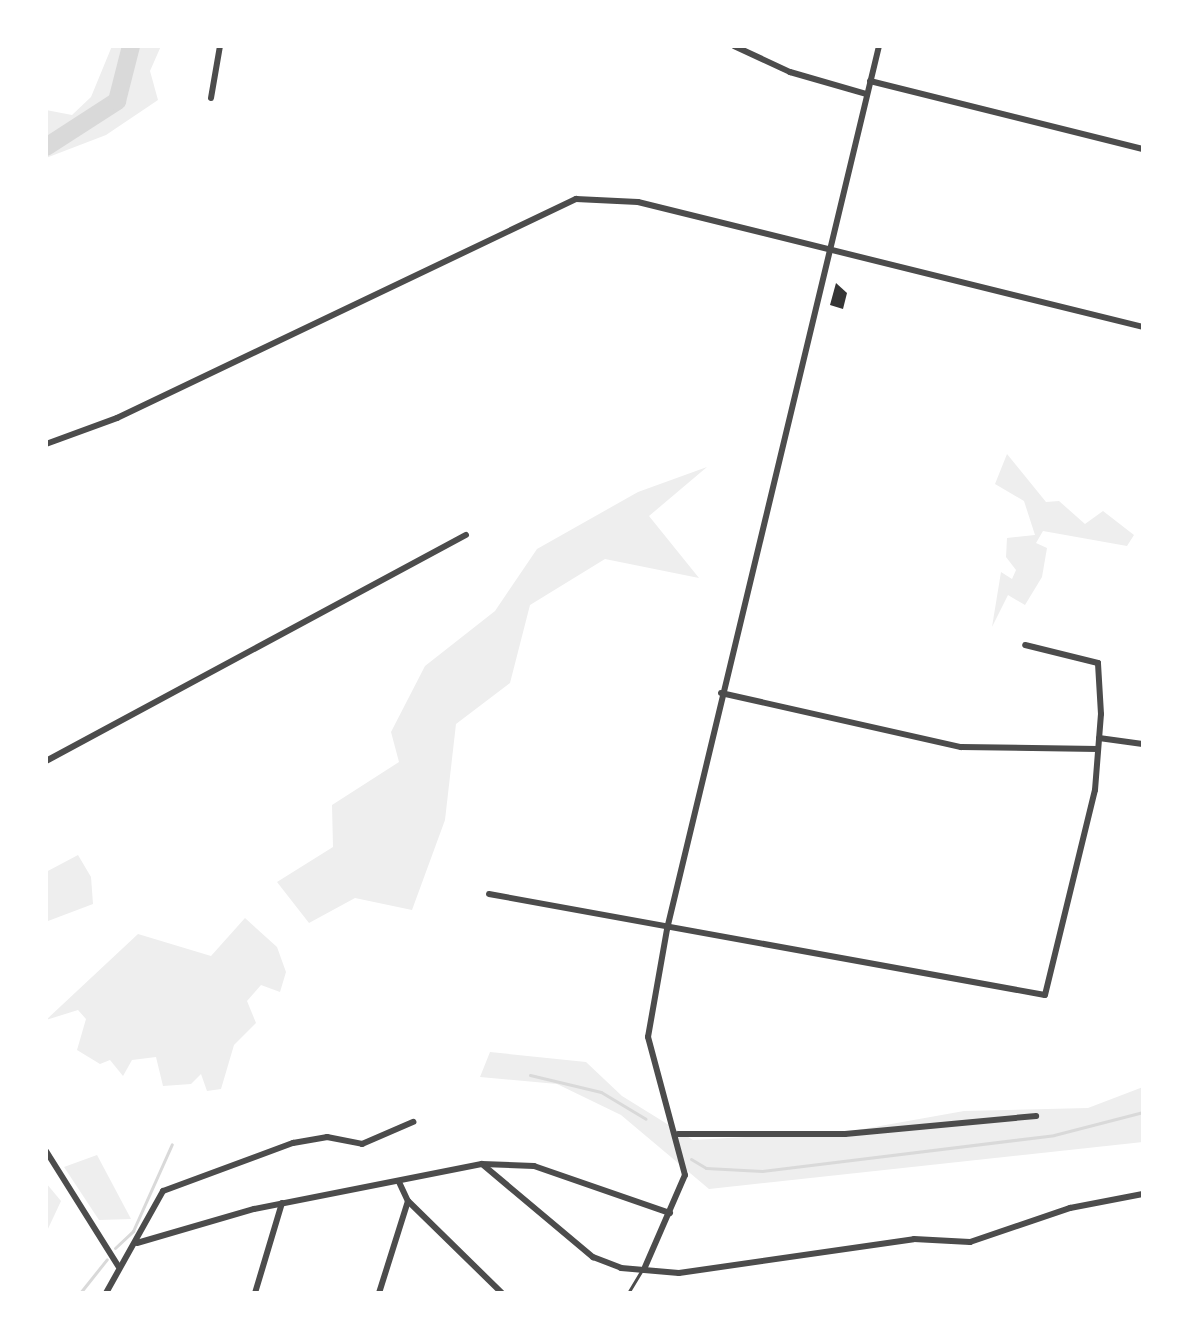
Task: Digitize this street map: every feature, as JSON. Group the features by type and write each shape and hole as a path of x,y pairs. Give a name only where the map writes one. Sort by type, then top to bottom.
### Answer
{"street":[{"path":"211,98 220,46"},
{"path":"734,46 866,94"},
{"path":"645,1267 655,1253 685,1175 678,1134 660,1101 648,1037 667,929 721,693 835,253 866,94 879,46"},
{"path":"870,81 1143,149"},
{"path":"46,444 117,418 576,199 638,202 1143,327"},
{"path":"46,761 466,535"},
{"path":"489,894 667,929 1045,995 1098,749 1098,663 1025,645"},
{"path":"721,693 961,747 1098,749"},
{"path":"1099,738 1143,744"},
{"path":"678,1134 845,1134 1036,1116"},
{"path":"106,1293 118,1266 137,1243 163,1191 293,1143 327,1137 362,1144 413,1122"},
{"path":"46,1151 118,1266"},
{"path":"137,1243 282,1203 482,1164 534,1166 670,1213"},
{"path":"482,1164 593,1257 679,1273 914,1239 970,1242 1070,1208 1143,1194"},
{"path":"399,1182 408,1201 502,1293"},
{"path":"379,1293 408,1201"},
{"path":"255,1293 282,1203"}],"lane":[{"path":"628,1293 645,1267"}],"shaded area":[{"path":"112,46 161,46 150,71 158,100 106,135 46,158 46,110 72,115 91,97"},
{"path":"1007,454 1046,502 1059,501 1085,524 1103,511 1134,535 1127,546 1043,531 1036,543 1047,548 1042,577 1025,605 1008,595 992,627 1001,572 1012,579 1016,570 1006,557 1007,538 1035,535 1024,501 995,484"},
{"path":"707,467 649,516 699,578 605,559 530,605 510,683 456,724 445,820 412,910 355,898 309,923 277,882 333,847 332,805 399,762 391,732 425,666 495,611 537,549 638,492"},
{"path":"78,855 91,877 93,904 48,921 46,872"},
{"path":"245,918 277,947 286,972 280,992 261,985 247,1001 256,1023 234,1045 221,1089 207,1091 201,1074 191,1084 163,1086 156,1057 132,1060 123,1076 110,1060 100,1064 77,1050 86,1019 78,1010 46,1020 138,934 211,956"},
{"path":"490,1052 586,1062 622,1096 693,1140 852,1131 964,1111 1088,1108 1143,1087 1143,1142 709,1189 621,1115 557,1084 480,1077"},
{"path":"97,1155 131,1219 99,1220 64,1167"},
{"path":"46,1183 61,1201 46,1233"}],"building":[{"path":"836,283 847,293 843,309 830,305"}],"waterway":[{"path":"46,147 117,101 131,46"},
{"path":"530,1075 601,1092 646,1119"},
{"path":"691,1159 706,1168 762,1171 1054,1135 1143,1112"},
{"path":"115,1248 133,1231 172,1144"},
{"path":"80,1293 107,1259"}]}
